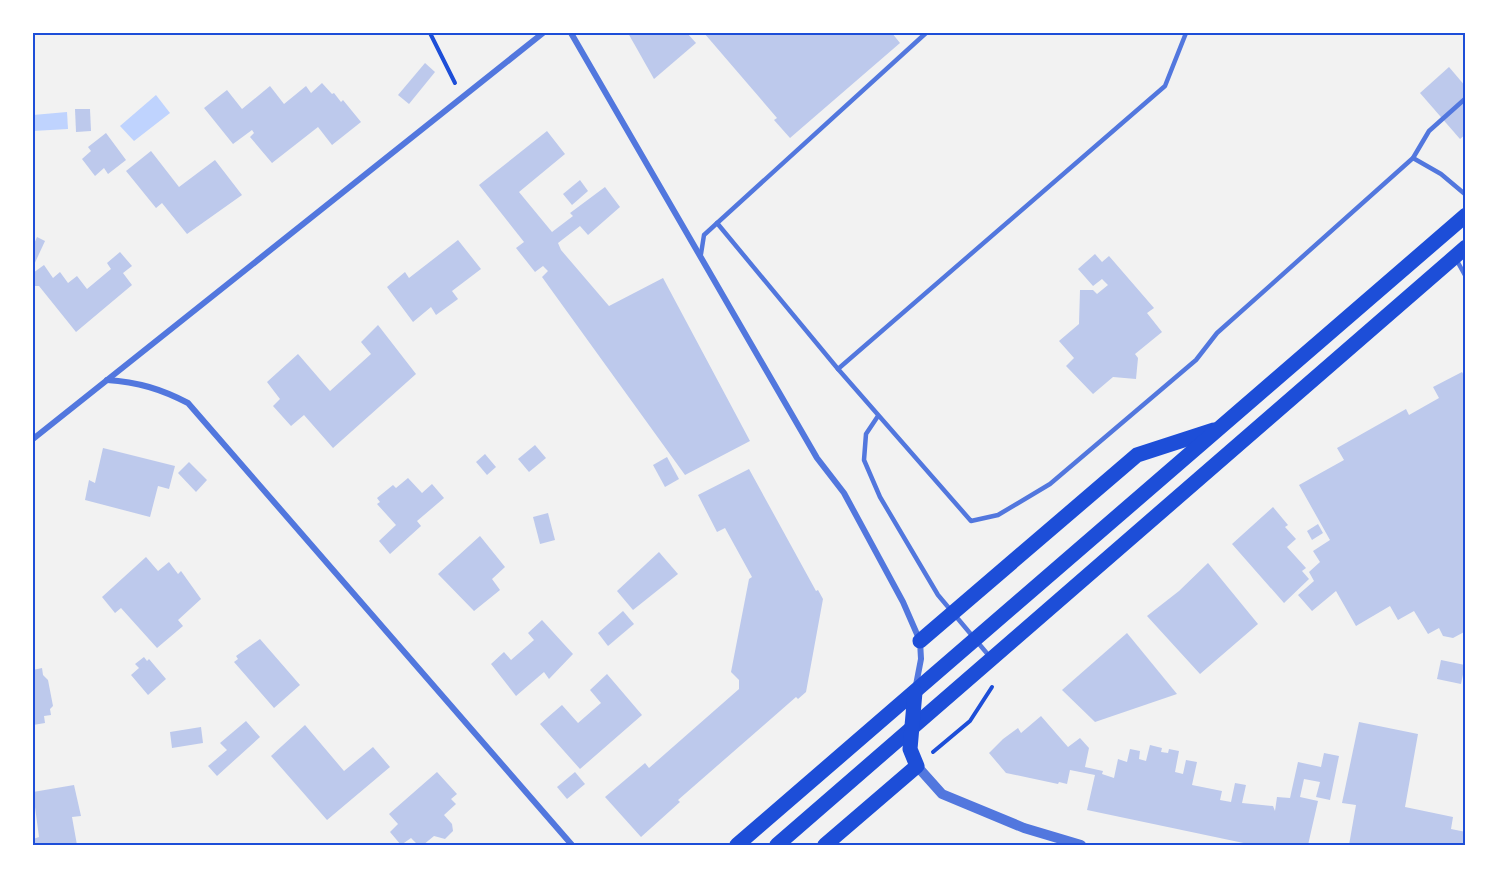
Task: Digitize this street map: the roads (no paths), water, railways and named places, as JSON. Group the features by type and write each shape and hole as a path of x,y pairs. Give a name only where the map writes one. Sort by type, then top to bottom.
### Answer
{"main road":[{"path":"738,845 1466,215"},
{"path":"777,845 1460,252"},
{"path":"920,641 1137,455 1220,429"},
{"path":"825,845 916,766 910,749 915,692"}],"street":[{"path":"33,439 543,33"},
{"path":"571,33 701,254 817,458 844,494 903,602 920,641 921,659 915,692"},
{"path":"107,380 138,382 166,392 188,404 572,845"},
{"path":"916,766 942,794 1024,828 1081,845"}],"lane":[{"path":"701,254 704,235 805,145 812,134 926,33"},
{"path":"838,369 1165,86 1185,33"},
{"path":"717,223 838,369 971,520 998,515 1050,484 1197,360 1217,333 1413,158 1430,131 1466,98"},
{"path":"1413,158 1441,174 1466,195"},
{"path":"1460,252 1466,277"},
{"path":"879,416 866,434 864,460 880,497 929,580 953,613 992,659"}],"water":[{"path":"156,95 170,113 134,141 120,126"},
{"path":"67,112 68,129 33,131 33,115"}]}
